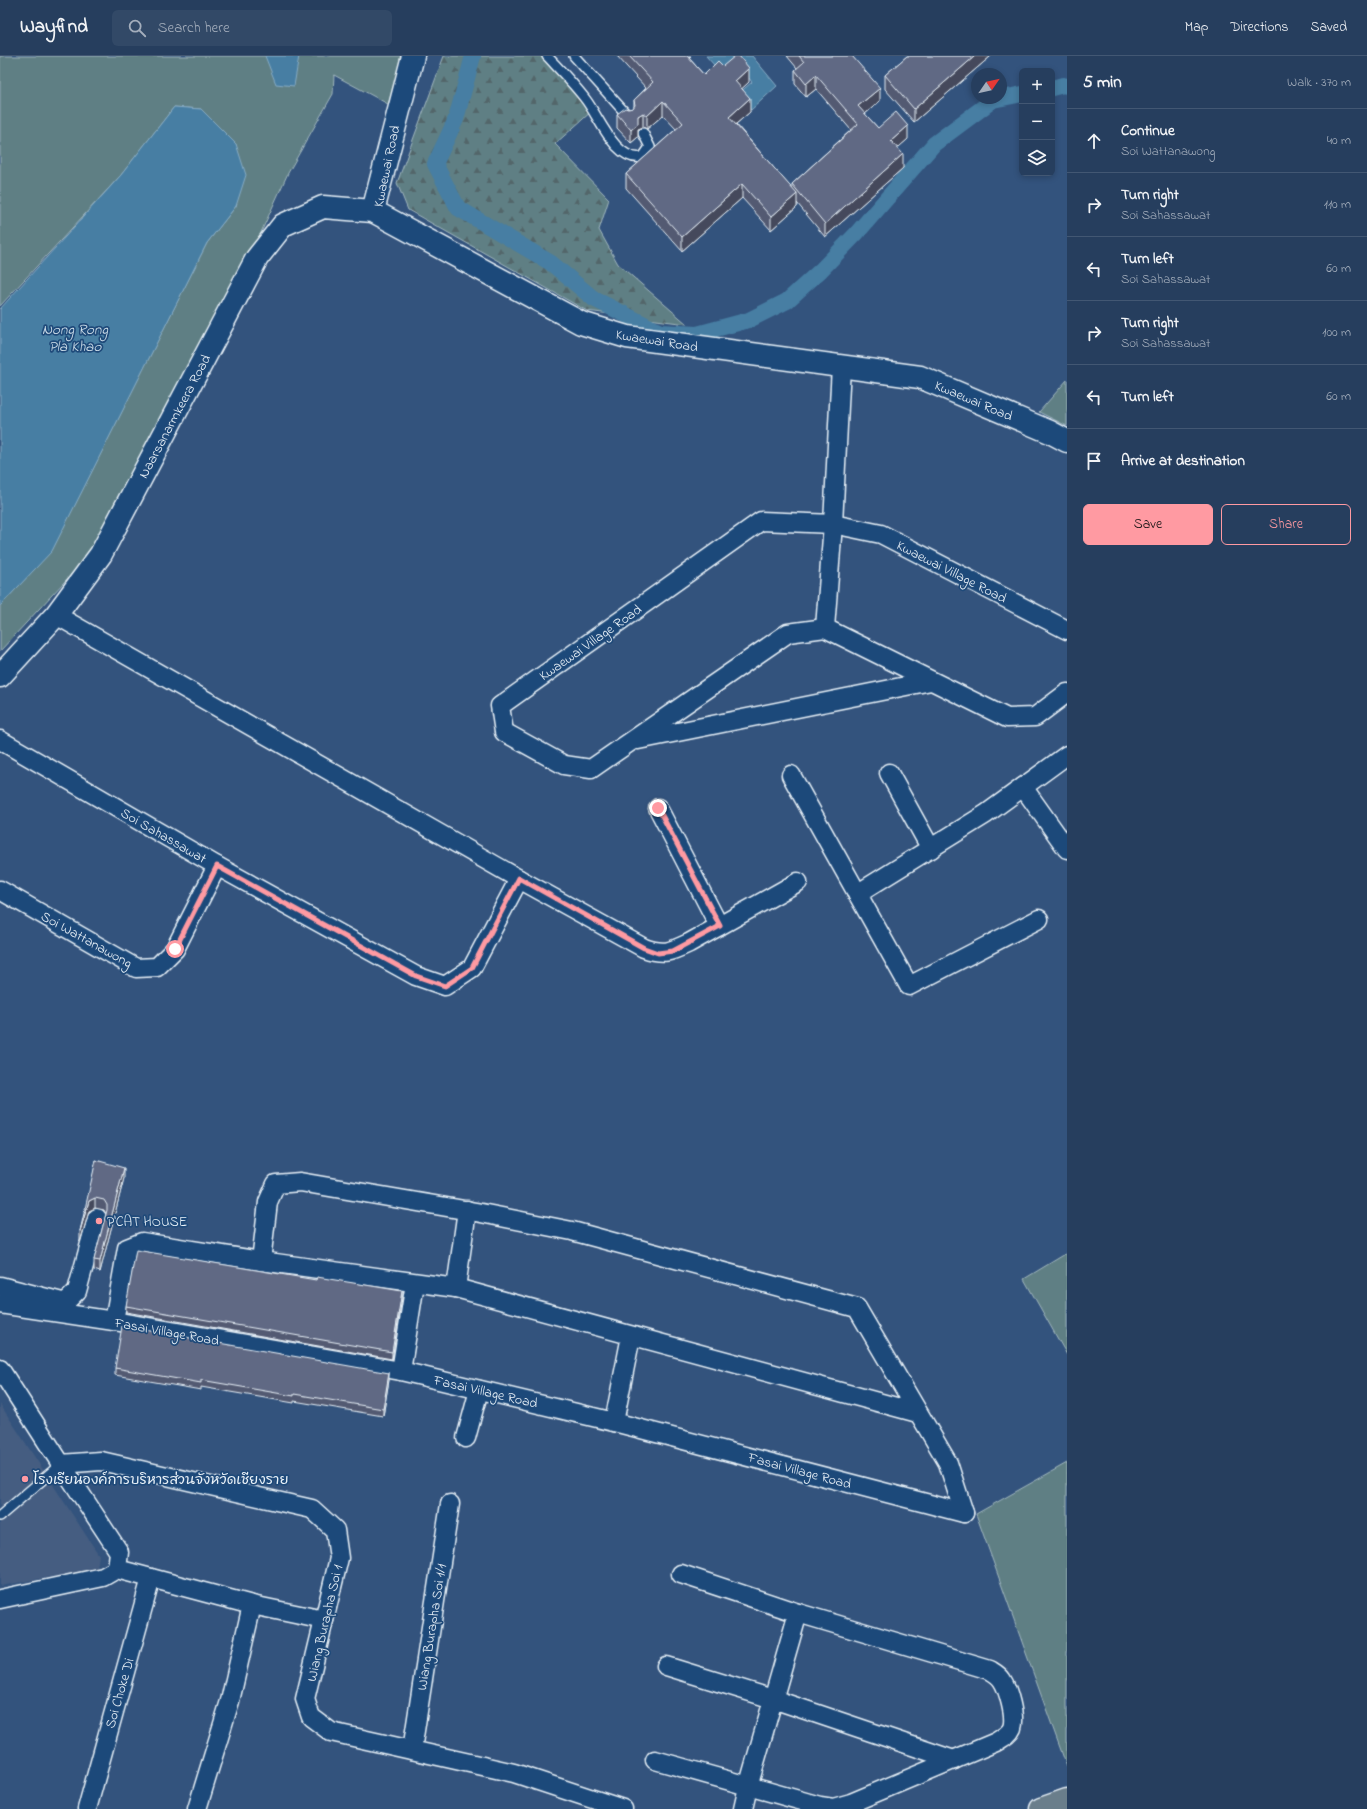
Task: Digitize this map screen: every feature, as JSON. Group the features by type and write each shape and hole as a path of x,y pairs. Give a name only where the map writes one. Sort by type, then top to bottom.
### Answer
{"main road":[{"path":"1041,1809 1067,1800"}],"street":[{"name":"Kwaewai Road","path":"413,56 373,210 581,323 627,337 920,377 1050,432 1067,441"},
{"name":"Naarsanarmkeera Road","path":"0,676 56,615 101,554 257,258 283,225 323,207 373,210"},
{"path":"841,366 833,524 825,628 1007,718 1036,717 1067,693"},
{"name":"Kwaewai Village Road","path":"825,628 788,633 591,769 564,765 504,732 500,706 761,521 833,524 881,534 1067,630"},
{"path":"56,615 644,948 658,953 673,951 798,882"},
{"name":"Kwaewai Village Road","path":"631,742 931,681"},
{"name":"Soi Sahassawat","path":"0,740 217,866 416,976 445,986 472,968 519,878"},
{"path":"857,894 986,814 1067,755"},
{"path":"889,773 931,848"},
{"path":"790,775 910,986 1039,919"},
{"path":"1023,788 1067,849"},
{"path":"658,808 720,926"},
{"name":"Soi Wattanawong","path":"0,890 136,968 157,967 175,949 217,866"},
{"path":"261,1261 268,1202 276,1184 300,1182 467,1210 572,1231 857,1308 918,1413"},
{"path":"456,1288 467,1210"},
{"path":"0,1286 62,1302 67,1301 77,1291 97,1218"},
{"path":"114,1321 127,1248 142,1242 261,1261 456,1288 918,1413"},
{"path":"401,1371 415,1283"},
{"name":"Fasai Village Road","path":"0,1304 114,1321 401,1371 614,1422 964,1513 948,1464 918,1413"},
{"path":"614,1422 631,1336"},
{"path":"0,1369 119,1552 117,1569"},
{"path":"466,1438 479,1390"},
{"name":"Wiang Burapha Soi 1","path":"61,1464 101,1462 312,1509 336,1530 339,1558 305,1698 312,1717 331,1732 514,1773 623,1809"},
{"name":"Wiang Burapha Soi 1/1","path":"412,1750 450,1504"},
{"path":"0,1599 103,1577 117,1569 252,1605 324,1620"},
{"path":"655,1760 748,1787 833,1808 851,1803 996,1742 1008,1734 1012,1727 1014,1717 1004,1684 996,1674 990,1670 798,1613 681,1574"},
{"name":"Soi Choke Di","path":"87,1809 151,1578"},
{"path":"197,1809 230,1701 252,1605"},
{"path":"743,1809 798,1613"},
{"path":"666,1666 773,1699 954,1760"}],"lane":[{"path":"547,56 586,100 603,130 627,156 635,159 643,157 650,148 643,133"},
{"path":"574,56 629,117"},
{"path":"0,1516 61,1464"}],"shaded area":[{"name":"โรงเรียนองค์การบริหารส่วนจังหวัดเชียงราย","path":"0,1404 99,1555 97,1569 0,1586"}],"green space":[{"path":"0,56 406,56 388,104 334,75 333,94 288,173 253,250 91,553 0,651 0,606 52,550 207,243 236,206 236,144 201,109 174,107 121,175 0,306"},
{"path":"444,56 547,56 592,111 555,144 609,199 599,230 618,264 687,324 587,311 408,210 397,183"},
{"path":"1067,380 1067,426 1039,412"},
{"path":"1067,1253 1067,1355 1024,1279"},
{"path":"1067,1463 1067,1767 976,1514"}],"water":[{"path":"265,56 299,56 294,86 276,84"},
{"path":"706,56 752,56 777,86 751,110 737,95 752,82 737,63 724,76"},
{"name":"Nong Rong Pla Khao","path":"174,107 201,109 236,144 246,175 236,206 207,243 52,551 0,606 0,309 121,175"}],"building":[{"path":"629,56 687,56 704,75 718,61 723,66 735,56 739,56 749,68 735,81 750,98 729,117 797,194 771,217 742,184 682,237 626,174 683,123 663,101 647,116 643,113 638,116 638,124 631,130 617,114 625,108 633,108 635,105 634,100 653,82"},
{"path":"799,56 852,56 880,88 858,106 878,128 896,112 908,126 891,141 903,154 825,224 792,184 858,124 816,75 806,84 795,70 804,62"},
{"path":"907,56 975,56 914,109 885,75"},
{"path":"96,1160 124,1168 100,1261 94,1260 107,1210 107,1205 104,1200 95,1198 89,1201 80,1231"},
{"path":"136,1250 316,1280 317,1277 402,1291 392,1352 126,1306"},
{"path":"122,1326 389,1373 383,1409 201,1380 201,1383 115,1368"}],"waterway":[{"path":"473,56 456,119 435,164 458,208 551,263 594,299 660,332 697,334 749,320 787,301 821,270 856,234 934,144 993,100 1019,95"},
{"path":"1055,87 1063,85 1067,86"}],"place":[{"name":"P'CAT HOUSE","path":"99,1221"},
{"name":"โรงเรียนองค์การบริหารส่วนจังหวัดเชียงราย","path":"25,1479"}],"route":[{"path":"175,949 217,866 416,976 445,986 472,968 519,878 644,948 658,953 673,951 720,926 658,808"}]}
